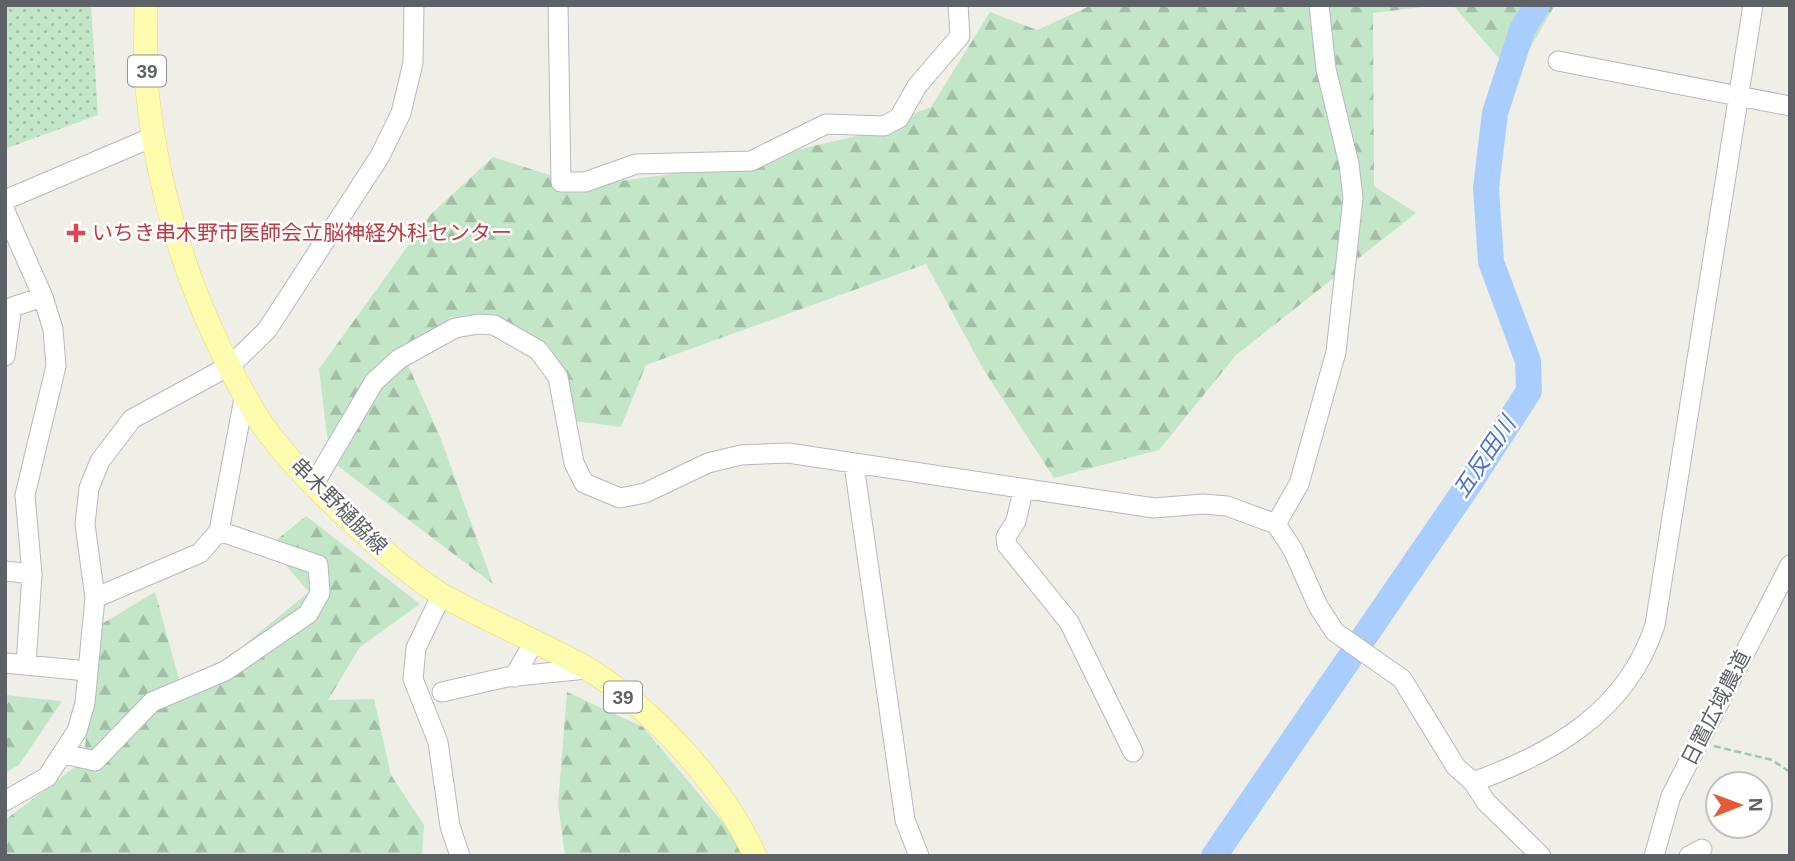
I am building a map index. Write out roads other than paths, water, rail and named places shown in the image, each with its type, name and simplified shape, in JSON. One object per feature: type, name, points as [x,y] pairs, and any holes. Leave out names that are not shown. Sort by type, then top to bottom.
[{"type":"main road","name":"串木野樋脇線","points":[[146,5],[147,86],[153,137],[177,244],[212,336],[231,365],[256,415],[314,484],[393,560],[442,594],[586,669],[642,712],[696,765],[742,826],[755,856]]},
{"type":"street","points":[[5,801],[47,777],[64,754],[80,721],[95,598],[85,524],[89,488],[100,461],[132,419],[231,365],[267,330],[380,156],[401,113],[413,63],[414,5]]},
{"type":"street","points":[[558,5],[561,182],[596,179],[636,164],[751,160],[826,124],[884,126],[899,118],[917,86],[960,36],[958,5]]},
{"type":"street","points":[[1276,524],[1299,484],[1336,352],[1353,198],[1349,164],[1326,69],[1319,5]]},
{"type":"street","points":[[1474,782],[1550,750],[1599,713],[1633,673],[1655,625],[1753,5]]},
{"type":"street","points":[[1558,61],[1790,106]]},
{"type":"street","points":[[5,200],[153,137]]},
{"type":"street","points":[[5,211],[43,297],[53,329],[56,366],[25,495],[32,574],[26,665]]},
{"type":"street","points":[[5,356],[12,307],[43,297]]},
{"type":"street","points":[[314,484],[374,382],[399,359],[455,328],[479,324],[494,325],[538,350],[558,377],[574,463],[584,483],[620,498],[645,493],[708,463],[741,455],[788,453],[1023,491],[1154,508],[1203,504],[1227,506],[1276,524],[1335,632],[1402,678],[1456,767],[1474,782],[1486,802],[1541,856]]},
{"type":"street","points":[[95,598],[200,553],[219,531],[245,393]]},
{"type":"street","points":[[854,465],[905,820],[919,856]]},
{"type":"street","points":[[1023,491],[1016,522],[1006,537],[1007,545],[1069,622],[1133,752]]},
{"type":"street","points":[[64,754],[95,761],[152,702],[225,671],[308,614],[320,593],[318,565],[219,531]]},
{"type":"street","name":"日置広域農道","points":[[1654,856],[1671,796],[1790,565]]},
{"type":"street","points":[[5,571],[32,574]]},
{"type":"street","points":[[442,594],[416,648],[413,679],[438,742],[450,827],[460,856]]},
{"type":"street","points":[[514,677],[534,642]]},
{"type":"street","points":[[5,663],[87,671]]},
{"type":"street","points":[[442,692],[514,677],[586,669]]},
{"type":"waterway","name":"五反田川","points":[[1214,856],[1469,484],[1529,391],[1528,361],[1491,262],[1486,188],[1495,113],[1522,30],[1537,5]]},
{"type":"place","name":"いちき串木野市医師会立脳神経外科センター","points":[[76,233]]}]
